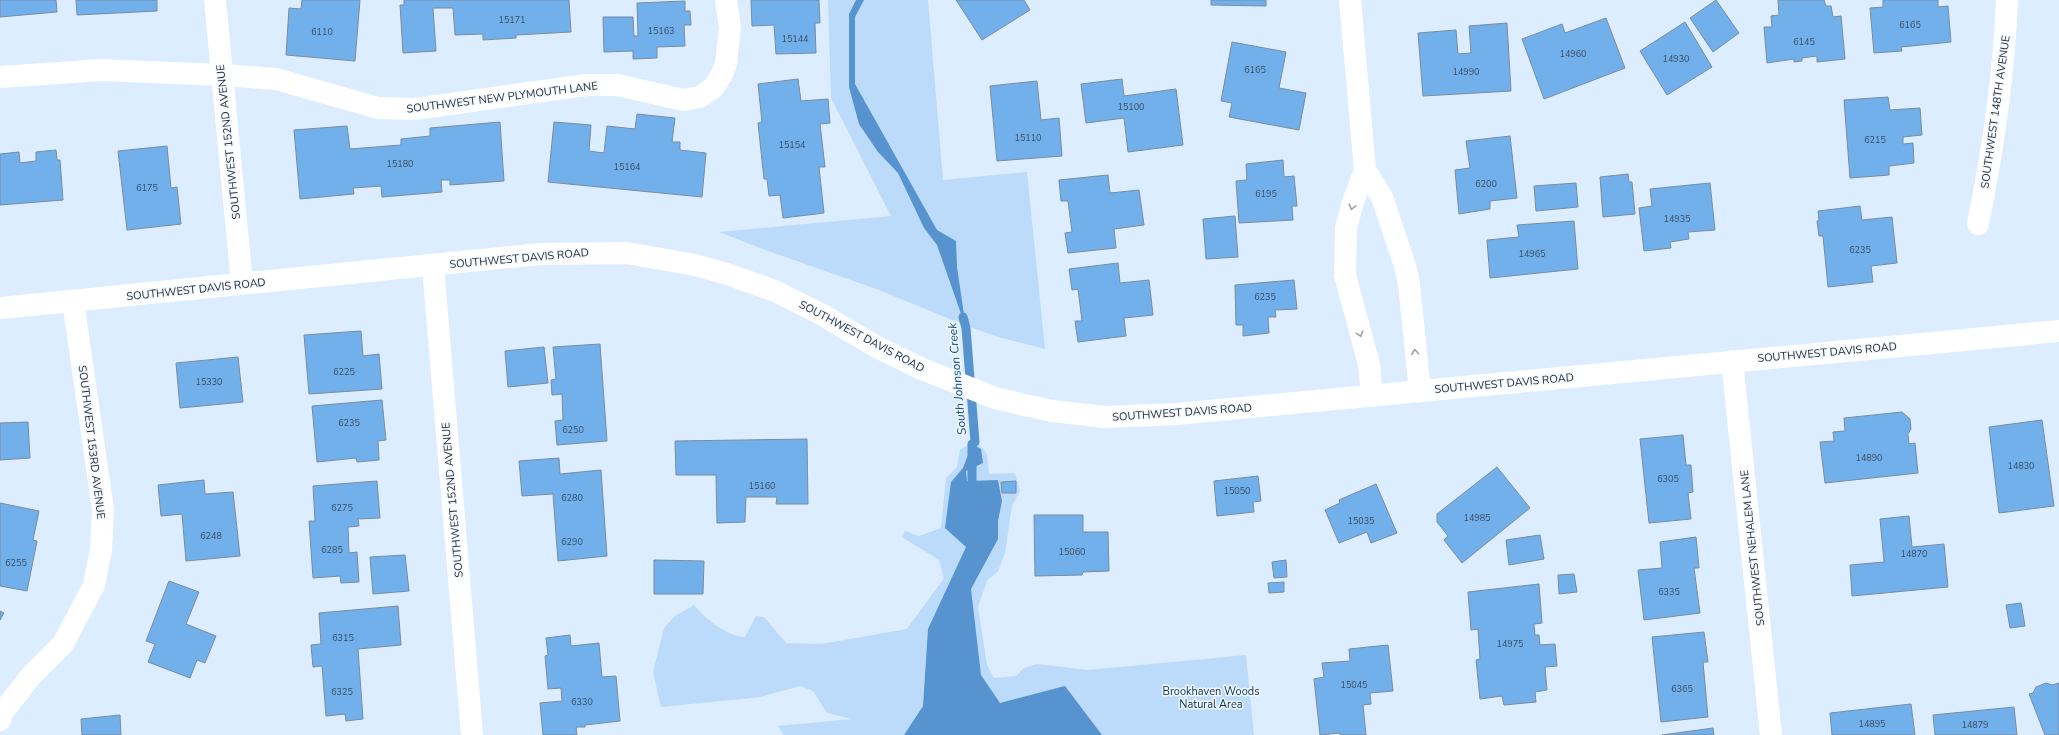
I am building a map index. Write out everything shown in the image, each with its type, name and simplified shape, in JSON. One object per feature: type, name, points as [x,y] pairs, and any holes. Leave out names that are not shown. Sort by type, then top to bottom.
[{"type":"street","name":"SOUTHWEST 152ND AVENUE","points":[[215,0],[242,284]]},
{"type":"street","name":"SOUTHWEST NEW PLYMOUTH LANE","points":[[0,77],[102,70],[222,74],[276,79],[378,108],[415,109],[586,85],[617,85],[684,100],[700,97],[713,88],[721,76],[726,64],[730,28],[726,0]]},
{"type":"street","points":[[1350,0],[1365,170],[1353,202],[1346,228],[1345,275],[1369,364],[1372,395]]},
{"type":"street","name":"SOUTHWEST 148TH AVENUE","points":[[1978,224],[1991,159],[2006,47],[2007,0]]},
{"type":"street","points":[[1365,170],[1382,197],[1405,266],[1409,284],[1420,391]]},
{"type":"street","name":"SOUTHWEST DAVIS ROAD","points":[[0,308],[433,266],[540,254],[593,252],[627,253],[695,265],[775,292],[821,314],[875,346],[922,369],[995,398],[1052,411],[1105,417],[1177,414],[2059,331]]},
{"type":"street","name":"SOUTHWEST 152ND AVENUE","points":[[433,266],[472,735]]},
{"type":"street","name":"SOUTHWEST 153RD AVENUE","points":[[0,720],[2,714],[30,677],[63,644],[94,585],[101,550],[103,510],[73,301]]},
{"type":"street","name":"SOUTHWEST NEHALEM LANE","points":[[1732,361],[1771,735]]},
{"type":"green space","points":[[828,0],[928,0],[943,180],[1027,172],[1045,349],[998,337],[879,290],[719,232],[891,216],[831,98]]},
{"type":"green space","name":"Brookhaven Woods Natural Area","points":[[976,440],[987,454],[989,474],[1015,473],[1020,491],[1012,506],[1005,553],[998,571],[987,581],[978,607],[987,665],[994,678],[1016,676],[1024,668],[1037,664],[1088,670],[1246,655],[1254,735],[784,735],[778,726],[852,719],[827,713],[813,691],[800,686],[760,697],[661,707],[653,672],[664,628],[675,616],[694,605],[717,626],[731,634],[738,636],[745,637],[756,616],[764,617],[786,643],[821,644],[907,629],[944,578],[939,560],[902,537],[905,531],[919,536],[941,528],[946,478],[957,467],[960,450]]},
{"type":"water","points":[[856,0],[864,0],[855,17],[855,84],[937,230],[956,241],[957,267],[966,328],[937,245],[924,228],[898,173],[878,152],[859,124],[849,87],[849,14]]},
{"type":"water","points":[[972,444],[981,449],[983,463],[966,471],[967,481],[998,480],[1002,501],[998,521],[998,539],[971,589],[981,675],[1000,703],[1065,686],[1102,735],[904,735],[923,706],[928,629],[966,547],[945,528],[951,482],[963,468]]},
{"type":"building","points":[[0,0],[56,0],[57,12],[0,17]]},
{"type":"building","points":[[76,0],[157,0],[157,11],[77,15]]},
{"type":"building","points":[[302,0],[360,0],[355,61],[286,55],[289,8],[301,9]]},
{"type":"building","points":[[404,0],[569,0],[571,32],[516,35],[516,38],[483,40],[483,34],[455,35],[453,8],[433,8],[436,51],[403,53],[400,5],[404,5]]},
{"type":"building","points":[[751,0],[819,0],[820,23],[815,23],[816,53],[776,54],[774,25],[752,26]]},
{"type":"building","points":[[956,0],[1024,0],[1030,10],[982,40]]},
{"type":"building","points":[[1211,0],[1266,0],[1266,6],[1211,5]]},
{"type":"building","points":[[1716,0],[1739,33],[1713,52],[1690,18]]},
{"type":"building","points":[[1778,0],[1824,0],[1826,6],[1831,6],[1833,17],[1841,16],[1845,59],[1817,62],[1817,56],[1802,58],[1802,61],[1794,62],[1794,59],[1767,63],[1764,27],[1772,27],[1771,16],[1779,15]]},
{"type":"building","points":[[1883,0],[1938,0],[1938,7],[1948,6],[1951,42],[1901,47],[1902,51],[1874,53],[1870,8],[1883,7]]},
{"type":"building","points":[[685,1],[685,11],[690,11],[691,25],[684,25],[685,46],[657,47],[657,58],[633,59],[633,51],[604,52],[603,17],[633,17],[634,36],[638,36],[637,3]]},
{"type":"building","points":[[1606,18],[1625,68],[1544,99],[1522,39],[1562,24],[1565,33]]},
{"type":"building","points":[[1685,22],[1712,67],[1667,95],[1640,51]]},
{"type":"building","points":[[1507,23],[1511,91],[1423,96],[1418,33],[1456,30],[1458,54],[1471,53],[1469,26]]},
{"type":"building","points":[[1232,42],[1286,52],[1279,88],[1306,93],[1299,130],[1229,117],[1232,103],[1221,101]]},
{"type":"building","points":[[798,79],[801,101],[828,99],[830,123],[820,124],[825,167],[819,167],[824,213],[783,218],[780,195],[769,196],[767,179],[764,179],[758,123],[762,122],[758,84]]},
{"type":"building","points":[[1122,79],[1124,96],[1176,89],[1183,145],[1128,152],[1124,118],[1086,123],[1081,84]]},
{"type":"building","points":[[1037,81],[1041,120],[1059,118],[1062,156],[997,161],[990,86]]},
{"type":"building","points":[[1888,97],[1890,110],[1920,108],[1922,135],[1903,137],[1903,144],[1913,143],[1914,163],[1889,166],[1889,175],[1850,178],[1844,100]]},
{"type":"building","points":[[637,114],[675,118],[672,142],[680,142],[680,150],[706,153],[702,197],[548,182],[554,122],[591,125],[589,151],[604,153],[607,126],[635,129]]},
{"type":"building","points":[[500,122],[504,181],[450,185],[450,180],[441,180],[442,192],[382,197],[381,186],[353,188],[354,194],[300,199],[294,130],[347,126],[350,149],[401,145],[401,139],[430,136],[430,128]]},
{"type":"building","points":[[1510,136],[1517,198],[1490,201],[1490,209],[1459,214],[1455,170],[1470,168],[1466,141]]},
{"type":"building","points":[[167,146],[171,188],[177,187],[181,224],[127,230],[118,151]]},
{"type":"building","points":[[56,150],[57,160],[60,160],[63,200],[0,205],[0,154],[19,152],[20,163],[36,161],[36,152]]},
{"type":"building","points":[[1283,160],[1284,177],[1294,176],[1297,206],[1292,206],[1293,220],[1239,223],[1236,181],[1247,180],[1246,164]]},
{"type":"building","points":[[1628,174],[1629,182],[1632,182],[1635,214],[1603,217],[1600,177]]},
{"type":"building","points":[[1108,175],[1110,193],[1139,190],[1144,225],[1114,229],[1116,248],[1068,253],[1065,233],[1072,232],[1068,201],[1061,201],[1059,180]]},
{"type":"building","points":[[1576,183],[1578,207],[1536,211],[1534,186]]},
{"type":"building","points":[[1710,183],[1715,230],[1688,232],[1689,239],[1670,242],[1671,248],[1644,251],[1639,208],[1652,206],[1650,189]]},
{"type":"building","points":[[1860,206],[1862,220],[1892,217],[1897,263],[1871,266],[1873,282],[1828,287],[1823,236],[1819,236],[1817,221],[1819,220],[1818,211]]},
{"type":"building","points":[[1235,216],[1238,257],[1206,259],[1203,219]]},
{"type":"building","points":[[1574,221],[1578,269],[1490,278],[1487,240],[1519,237],[1517,225]]},
{"type":"building","points":[[1118,263],[1120,283],[1149,280],[1153,315],[1124,318],[1126,336],[1078,342],[1075,321],[1082,321],[1078,289],[1072,290],[1069,269]]},
{"type":"building","points":[[1294,280],[1297,309],[1275,310],[1276,317],[1268,317],[1269,333],[1243,336],[1243,325],[1236,325],[1235,285]]},
{"type":"building","points":[[361,331],[363,356],[379,354],[382,389],[309,394],[304,335]]},
{"type":"building","points":[[600,344],[607,441],[557,445],[555,421],[563,420],[562,394],[552,395],[551,380],[556,379],[553,347]]},
{"type":"building","points":[[544,347],[548,383],[508,387],[505,351]]},
{"type":"building","points":[[238,357],[243,402],[180,408],[176,363]]},
{"type":"building","points":[[382,400],[386,440],[378,441],[379,460],[357,462],[356,458],[317,462],[312,406]]},
{"type":"building","points":[[1902,412],[1910,419],[1911,429],[1908,434],[1909,444],[1915,443],[1918,473],[1825,483],[1820,442],[1834,441],[1833,432],[1845,431],[1844,418]]},
{"type":"building","points":[[2042,420],[2054,506],[1999,513],[1989,427]]},
{"type":"building","points":[[28,422],[30,458],[0,460],[0,423]]},
{"type":"building","points":[[1683,435],[1686,465],[1691,465],[1693,492],[1688,493],[1691,519],[1649,523],[1640,439]]},
{"type":"building","points":[[807,439],[808,504],[776,504],[777,497],[746,497],[745,522],[717,523],[716,475],[676,475],[675,441]]},
{"type":"building","points":[[559,458],[560,474],[601,470],[607,556],[558,561],[553,494],[522,496],[519,461]]},
{"type":"building","points":[[1497,467],[1530,508],[1462,563],[1444,540],[1448,536],[1437,522],[1437,514]]},
{"type":"building","points":[[1258,476],[1261,501],[1253,502],[1254,512],[1217,516],[1214,481]]},
{"type":"building","points":[[204,480],[205,494],[233,492],[240,556],[186,561],[182,514],[161,516],[158,485]]},
{"type":"building","points":[[377,481],[380,518],[358,519],[359,526],[348,527],[349,553],[357,552],[359,582],[341,583],[340,576],[313,578],[309,521],[315,521],[313,486]]},
{"type":"building","points":[[1016,481],[1016,493],[1002,493],[1001,482]]},
{"type":"building","points":[[1376,484],[1397,533],[1371,543],[1367,532],[1339,543],[1325,510],[1340,503],[1339,500]]},
{"type":"building","points":[[0,503],[39,511],[33,540],[37,541],[27,591],[0,586]]},
{"type":"building","points":[[1034,515],[1083,515],[1083,532],[1108,532],[1109,571],[1083,572],[1082,575],[1035,576]]},
{"type":"building","points":[[1909,516],[1912,547],[1944,544],[1948,587],[1852,596],[1850,565],[1884,562],[1880,519]]},
{"type":"building","points":[[1540,535],[1544,559],[1509,565],[1506,540]]},
{"type":"building","points":[[1696,537],[1699,568],[1694,568],[1700,613],[1644,620],[1638,570],[1662,568],[1660,542]]},
{"type":"building","points":[[405,555],[409,591],[373,594],[370,557]]},
{"type":"building","points":[[654,560],[704,561],[703,594],[654,594]]},
{"type":"building","points":[[1286,560],[1287,577],[1274,578],[1272,562]]},
{"type":"building","points":[[1574,574],[1577,592],[1559,594],[1558,575]]},
{"type":"building","points":[[169,581],[199,592],[186,624],[216,636],[205,663],[197,660],[190,678],[148,662],[155,644],[146,641]]},
{"type":"building","points":[[1284,582],[1284,592],[1269,593],[1268,583]]},
{"type":"building","points":[[1539,584],[1542,623],[1534,624],[1535,635],[1539,635],[1540,645],[1555,644],[1557,666],[1545,667],[1547,690],[1535,692],[1536,702],[1504,705],[1502,696],[1480,699],[1476,660],[1480,659],[1478,629],[1471,630],[1468,592]]},
{"type":"building","points":[[2021,603],[2025,626],[2010,628],[2006,605]]},
{"type":"building","points":[[398,606],[401,645],[358,649],[363,719],[346,721],[345,714],[326,716],[322,666],[313,667],[311,645],[321,644],[319,613]]},
{"type":"building","points":[[0,611],[4,613],[0,620]]},
{"type":"building","points":[[1704,632],[1708,662],[1703,662],[1708,717],[1661,722],[1652,637]]},
{"type":"building","points":[[570,635],[571,646],[599,643],[602,677],[616,676],[620,721],[585,725],[585,727],[576,727],[577,735],[543,735],[540,703],[562,701],[561,688],[548,689],[545,656],[548,655],[546,638]]},
{"type":"building","points":[[1388,645],[1393,691],[1370,693],[1371,704],[1363,705],[1366,735],[1340,735],[1340,733],[1320,735],[1314,679],[1324,677],[1322,663],[1350,661],[1349,649]]},
{"type":"building","points":[[2046,683],[2052,685],[2059,683],[2059,735],[2045,735],[2029,694],[2033,693],[2036,687]]},
{"type":"building","points":[[1911,704],[1915,735],[1832,735],[1830,713]]},
{"type":"building","points":[[2014,707],[2017,735],[1935,735],[1933,715]]},
{"type":"building","points":[[120,715],[121,735],[82,735],[81,719]]},
{"type":"building","points":[[1713,728],[1714,735],[1662,735]]},
{"type":"waterway","name":"South Johnson Creek","points":[[963,317],[966,328],[975,442],[972,444],[972,492]]}]
